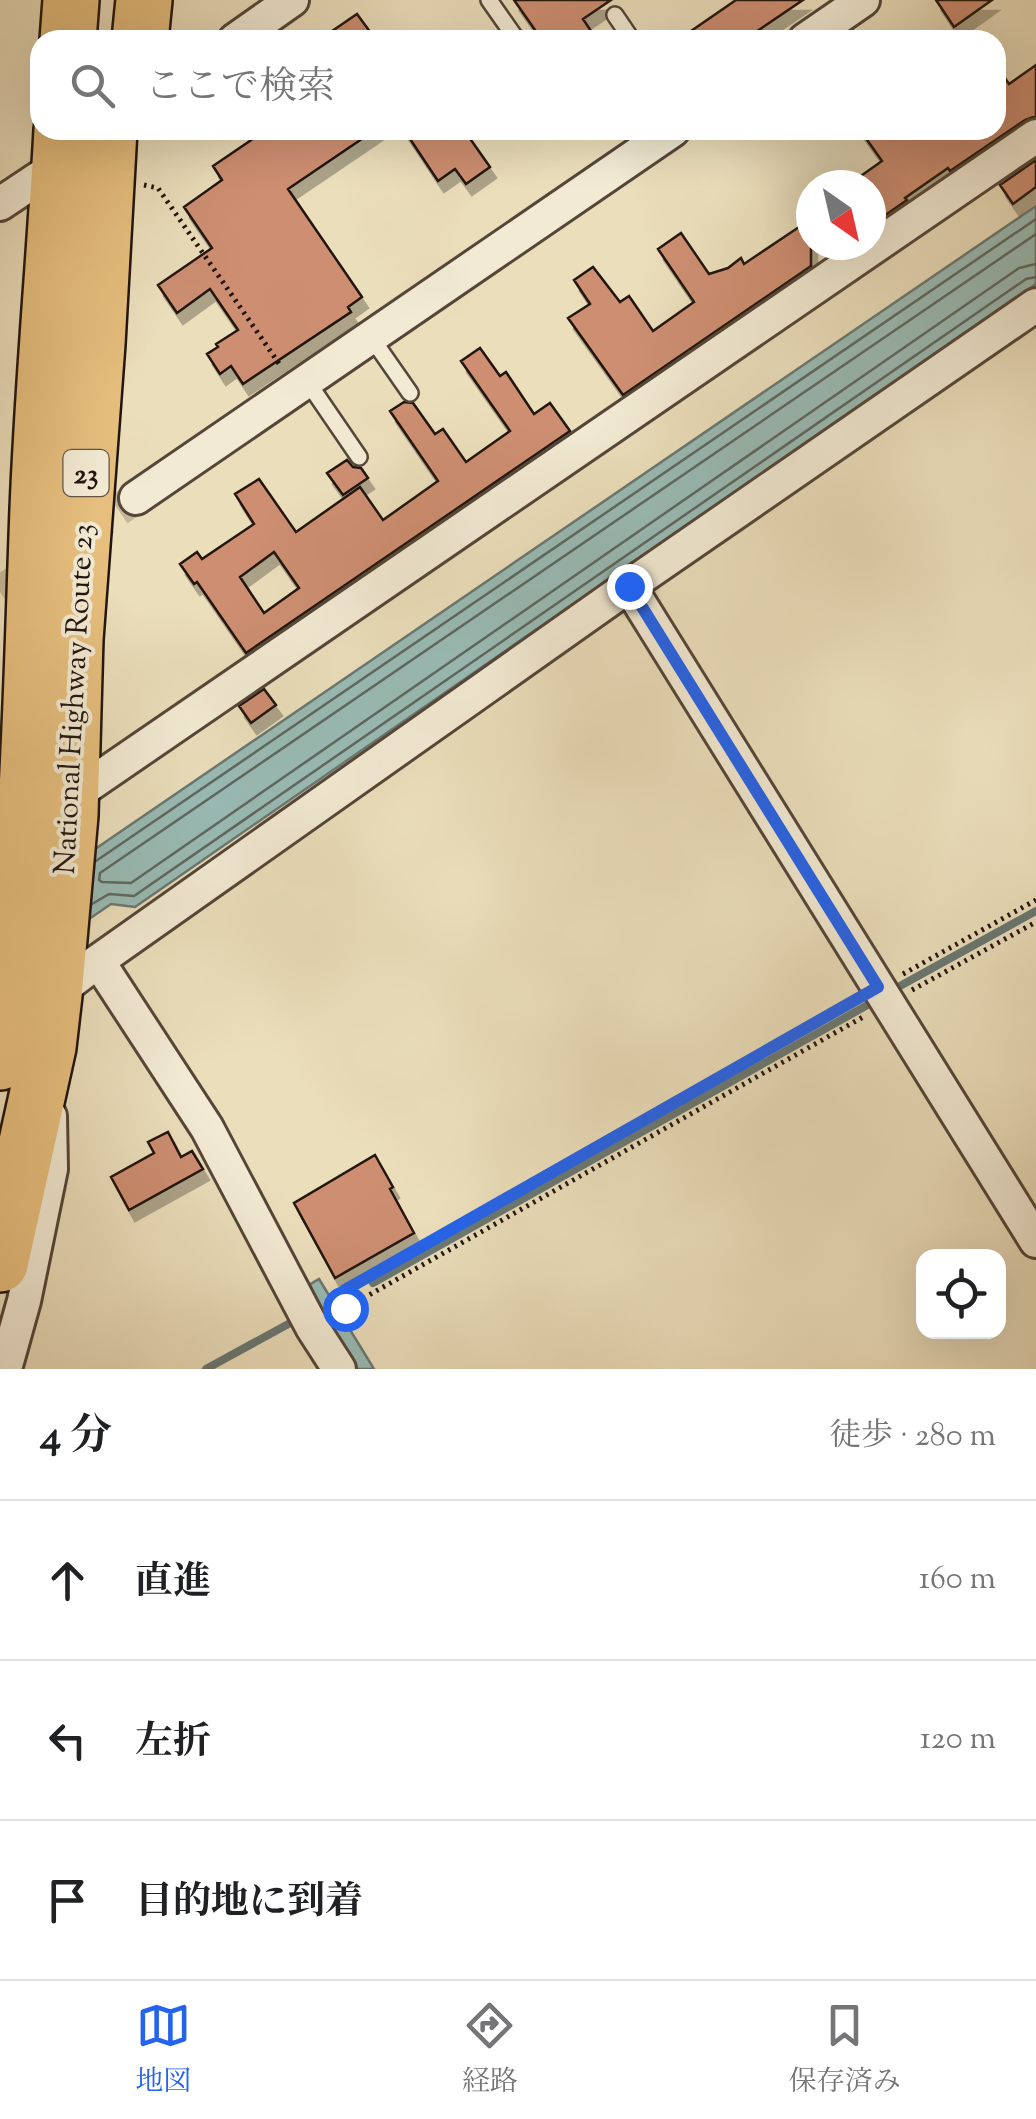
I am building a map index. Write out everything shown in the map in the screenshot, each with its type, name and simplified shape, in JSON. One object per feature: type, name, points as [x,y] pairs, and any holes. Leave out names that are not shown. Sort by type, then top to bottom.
[{"type":"highway","points":[[68,30],[70,0]]},
{"type":"highway","points":[[115,30],[117,0]]},
{"type":"highway","points":[[141,30],[144,0]]},
{"type":"highway","name":"National Highway Route 23","points":[[32,818],[71,730],[108,140]]},
{"type":"highway","name":"National Highway Route 23","points":[[0,1264],[32,818],[41,435],[61,147]]},
{"type":"highway","points":[[71,730],[96,600],[131,156]]},
{"type":"street","points":[[249,30],[292,0]]},
{"type":"street","points":[[820,30],[863,0]]},
{"type":"street","points":[[32,818],[1036,136]]},
{"type":"street","points":[[136,498],[658,140]]},
{"type":"street","points":[[0,204],[61,147]]},
{"type":"street","points":[[5,1369],[24,1301],[51,1169],[19,1037],[98,962],[629,586],[1036,305]]},
{"type":"street","points":[[629,586],[1036,1241]]},
{"type":"street","points":[[98,962],[208,1128],[312,1326],[339,1369]]},
{"type":"lane","points":[[490,0],[510,30]]},
{"type":"lane","points":[[615,15],[625,30]]},
{"type":"lane","points":[[371,337],[410,393]]},
{"type":"lane","points":[[301,384],[359,457]]},
{"type":"path","points":[[131,156],[301,384]]},
{"type":"path","points":[[345,1308],[883,995],[1036,900]]},
{"type":"path","points":[[353,1304],[345,1290],[883,995],[1036,922]]},
{"type":"water","points":[[1036,206],[1036,284],[135,907],[111,904],[0,980],[0,914]]},
{"type":"water","points":[[319,1279],[374,1369],[354,1369],[304,1288]]},
{"type":"building","points":[[514,0],[611,0],[583,19],[590,30],[535,30]]},
{"type":"building","points":[[736,0],[803,0],[759,30],[692,30]]},
{"type":"building","points":[[936,0],[992,0],[954,27]]},
{"type":"building","points":[[357,14],[369,30],[334,30]]},
{"type":"building","points":[[1036,65],[1036,116],[1006,133],[1006,80],[1009,84]]},
{"type":"building","points":[[251,140],[360,140],[288,189],[362,297],[348,307],[351,312],[243,384],[231,366],[220,374],[207,354],[238,330],[210,289],[177,313],[158,285],[212,248],[184,207],[222,180],[213,166]]},
{"type":"building","points":[[411,140],[471,140],[490,167],[466,184],[455,169],[438,181]]},
{"type":"building","points":[[867,140],[996,140],[950,171],[948,168],[886,215],[886,170],[869,170],[882,161]]},
{"type":"building","points":[[1036,160],[1036,187],[1013,204],[1000,185]]},
{"type":"building","points":[[796,229],[796,260],[811,260],[811,266],[623,395],[568,318],[590,304],[574,280],[593,267],[620,302],[629,296],[653,331],[694,302],[658,249],[681,233],[709,274],[728,268],[741,258],[744,264]]},
{"type":"building","points":[[480,348],[500,376],[506,372],[534,414],[550,403],[570,431],[246,653],[180,564],[197,552],[202,559],[254,524],[235,494],[259,479],[296,532],[360,487],[383,520],[438,481],[390,411],[404,402],[413,403],[435,434],[443,429],[466,462],[510,431],[461,361]],"holes":[[[274,552],[299,588],[264,613],[240,577]]]},
{"type":"building","points":[[347,460],[353,467],[361,468],[368,478],[343,495],[327,473]]},
{"type":"building","points":[[264,689],[276,705],[251,723],[239,706]]},
{"type":"building","points":[[168,1132],[181,1157],[192,1151],[203,1169],[129,1210],[111,1177],[154,1153],[148,1142]]},
{"type":"building","points":[[375,1155],[414,1233],[335,1278],[294,1203]]},
{"type":"waterway","points":[[900,986],[1036,911]]},
{"type":"waterway","points":[[373,1283],[871,1003]]},
{"type":"waterway","points":[[206,1369],[292,1322]]},
{"type":"tunnel","points":[[0,592],[136,498]]},
{"type":"route","points":[[345,1308],[353,1304],[345,1290],[878,987],[629,586]]}]
